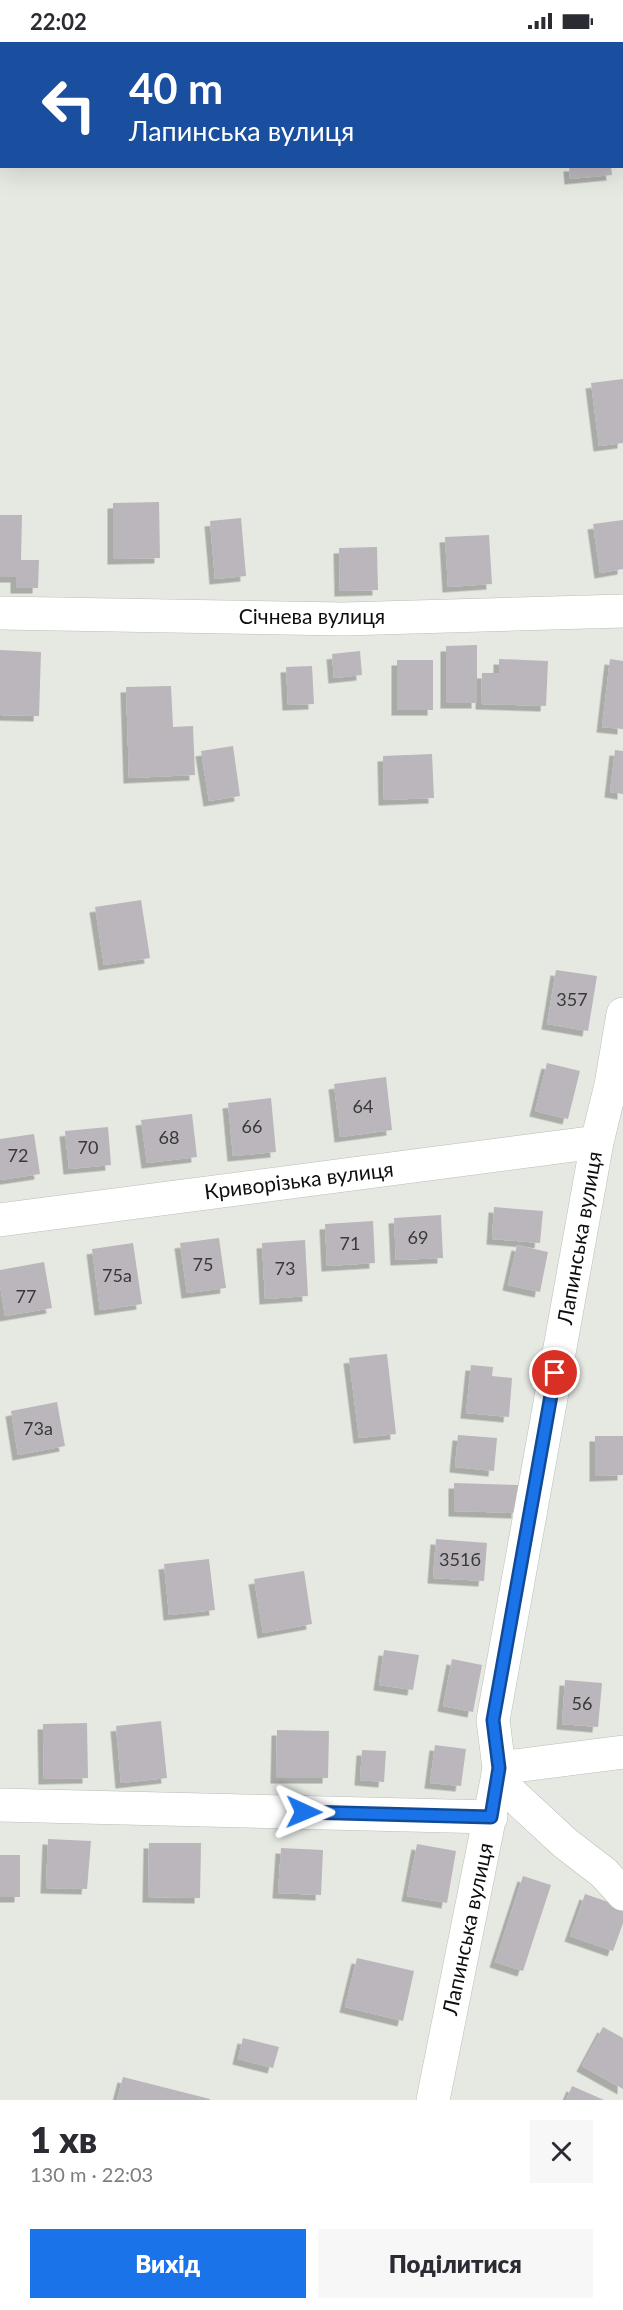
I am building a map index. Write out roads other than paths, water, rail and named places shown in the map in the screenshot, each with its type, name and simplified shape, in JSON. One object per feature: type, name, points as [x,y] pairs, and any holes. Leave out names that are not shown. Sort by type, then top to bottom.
[{"type":"street","name":"Січнева вулиця","points":[[0,613],[344,619],[623,611]]},
{"type":"street","name":"Лапинська вулиця","points":[[432,2100],[491,1817],[498,1774],[493,1720],[597,1142],[617,1086],[623,1014]]},
{"type":"street","name":"Криворізька вулиця","points":[[0,1220],[597,1142]]},
{"type":"street","points":[[498,1774],[623,1752]]},
{"type":"street","points":[[498,1774],[565,1843],[604,1873],[623,1894]]},
{"type":"street","points":[[0,1805],[491,1817]]}]
